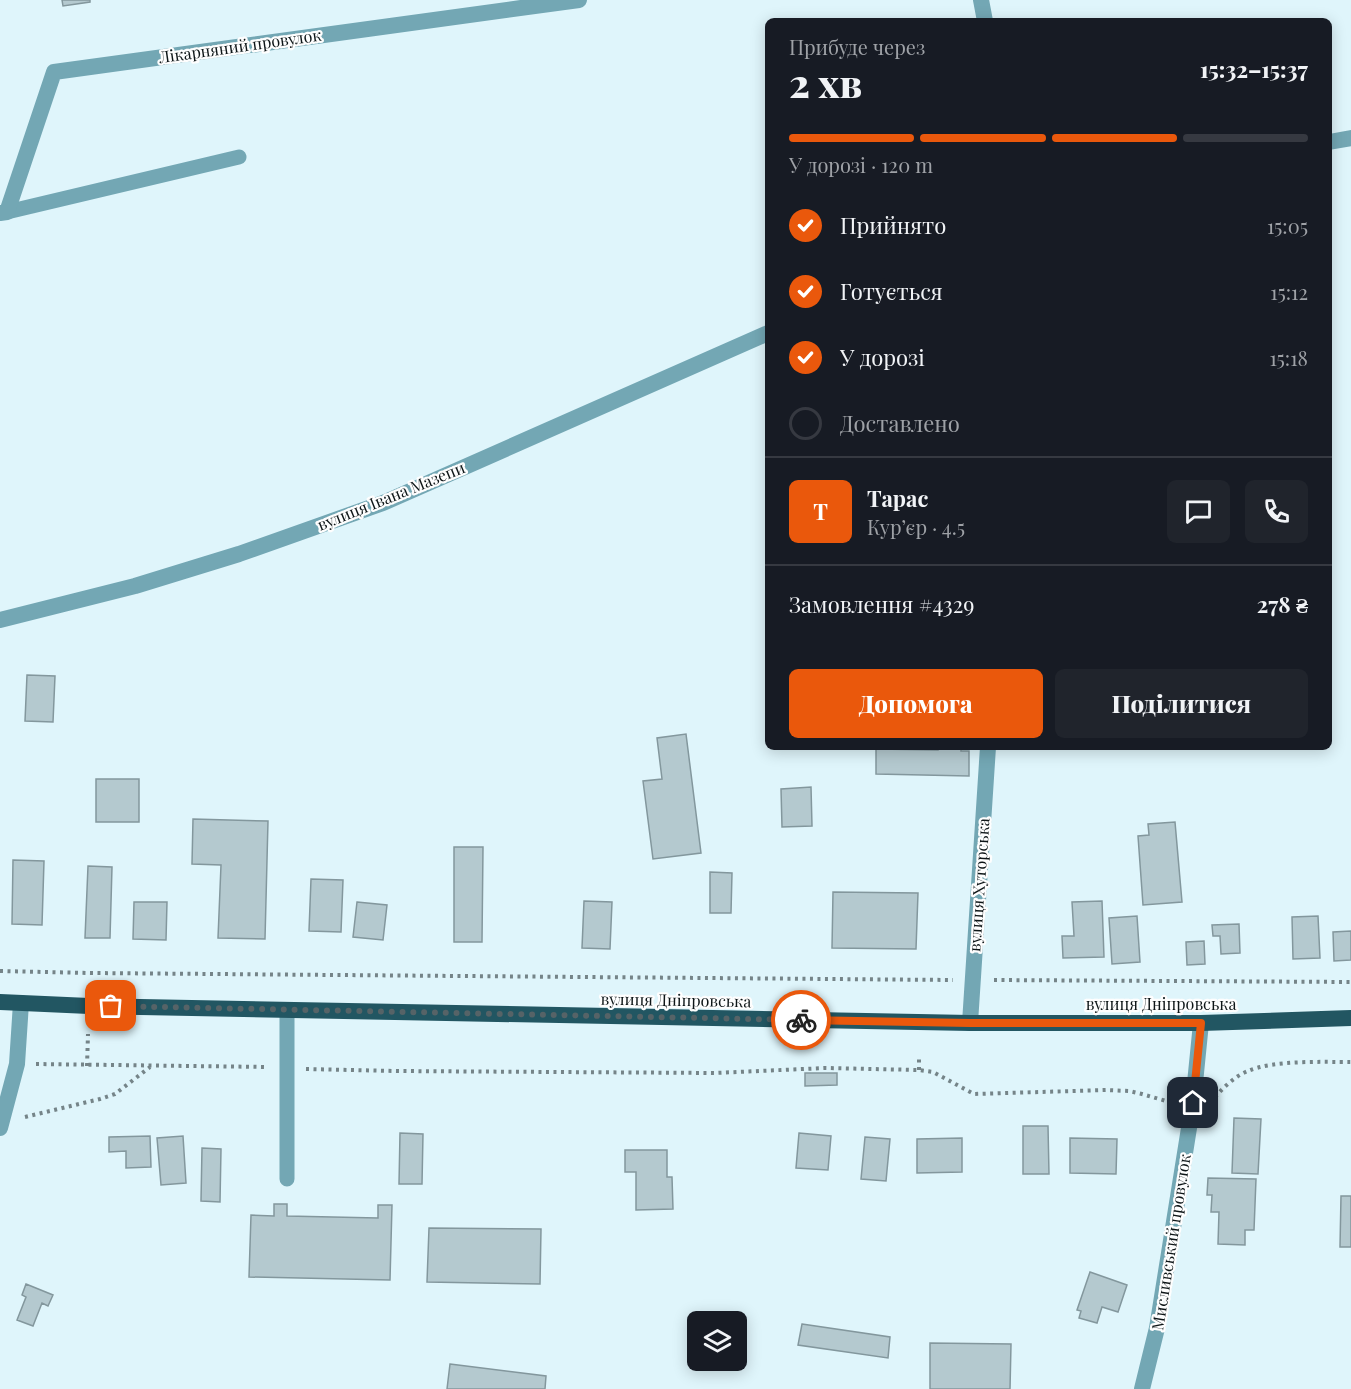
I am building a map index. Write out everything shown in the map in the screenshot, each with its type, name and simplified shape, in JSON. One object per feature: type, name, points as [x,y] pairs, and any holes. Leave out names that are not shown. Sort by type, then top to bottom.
[{"type":"highway","name":"вулиця Дніпровська","points":[[0,1002],[89,1006],[970,1023],[1201,1023],[1351,1018]]},
{"type":"street","name":"Лікарняний провулок","points":[[4,212],[54,72],[579,0]]},
{"type":"street","points":[[981,0],[984,18]]},
{"type":"street","points":[[1332,141],[1351,138]]},
{"type":"street","name":"вулиця Івана Мазепи","points":[[0,621],[135,586],[239,554],[383,503],[765,334]]},
{"type":"street","name":"вулиця Хуторська","points":[[970,1023],[988,750]]},
{"type":"street","points":[[1,1124],[17,1064],[21,1003]]},
{"type":"street","name":"Мисливський провулок","points":[[1142,1389],[1157,1328],[1193,1103],[1201,1023]]},
{"type":"lane","points":[[4,212],[239,157]]},
{"type":"lane","points":[[287,1010],[287,1179]]},
{"type":"path","points":[[0,971],[1351,982]]},
{"type":"path","points":[[87,1065],[88,1034]]},
{"type":"path","points":[[919,1058],[919,1070]]},
{"type":"path","points":[[17,1064],[587,1073],[714,1073],[826,1068],[919,1070],[933,1072],[974,1094],[1129,1091],[1175,1104],[1209,1105],[1233,1080],[1248,1071],[1263,1066],[1351,1062]]},
{"type":"path","points":[[1,1124],[100,1100],[115,1094],[150,1067]]},
{"type":"building","points":[[62,0],[90,0],[90,2],[63,6]]},
{"type":"building","points":[[27,675],[55,676],[53,722],[25,721]]},
{"type":"building","points":[[686,734],[701,853],[653,859],[643,781],[662,779],[657,738]]},
{"type":"building","points":[[876,750],[969,751],[969,776],[876,774]]},
{"type":"building","points":[[96,779],[139,779],[139,822],[96,822]]},
{"type":"building","points":[[811,787],[812,826],[782,827],[781,789]]},
{"type":"building","points":[[193,819],[268,821],[265,939],[218,938],[221,865],[192,864]]},
{"type":"building","points":[[1175,822],[1182,902],[1143,905],[1138,836],[1149,835],[1148,824]]},
{"type":"building","points":[[454,847],[483,847],[482,942],[454,942]]},
{"type":"building","points":[[13,860],[44,861],[42,925],[12,924]]},
{"type":"building","points":[[88,866],[112,867],[110,938],[85,938]]},
{"type":"building","points":[[710,872],[732,873],[731,913],[710,913]]},
{"type":"building","points":[[311,879],[343,880],[341,932],[309,931]]},
{"type":"building","points":[[833,892],[918,893],[916,949],[832,948]]},
{"type":"building","points":[[584,901],[612,902],[610,949],[582,948]]},
{"type":"building","points":[[1102,901],[1104,957],[1063,958],[1062,936],[1074,936],[1072,902]]},
{"type":"building","points":[[134,902],[167,902],[166,940],[133,939]]},
{"type":"building","points":[[357,902],[387,905],[383,940],[353,937]]},
{"type":"building","points":[[1137,916],[1140,962],[1112,964],[1109,918]]},
{"type":"building","points":[[1318,916],[1320,958],[1293,959],[1292,917]]},
{"type":"building","points":[[1239,924],[1240,953],[1221,954],[1220,936],[1213,936],[1212,925]]},
{"type":"building","points":[[1351,931],[1351,960],[1334,961],[1333,932]]},
{"type":"building","points":[[1204,941],[1205,964],[1187,965],[1186,942]]},
{"type":"building","points":[[805,1073],[837,1073],[837,1085],[805,1086]]},
{"type":"building","points":[[1234,1118],[1261,1119],[1258,1174],[1232,1173]]},
{"type":"building","points":[[1023,1126],[1048,1126],[1049,1174],[1023,1174]]},
{"type":"building","points":[[400,1133],[423,1134],[422,1184],[399,1184]]},
{"type":"building","points":[[799,1133],[831,1136],[828,1170],[796,1168]]},
{"type":"building","points":[[150,1136],[151,1167],[126,1168],[126,1151],[109,1152],[109,1137]]},
{"type":"building","points":[[183,1136],[186,1183],[161,1185],[157,1138]]},
{"type":"building","points":[[865,1137],[890,1139],[886,1181],[861,1179]]},
{"type":"building","points":[[962,1138],[962,1172],[917,1173],[917,1139]]},
{"type":"building","points":[[1070,1138],[1117,1139],[1116,1174],[1070,1173]]},
{"type":"building","points":[[202,1148],[221,1149],[220,1202],[201,1201]]},
{"type":"building","points":[[625,1150],[667,1150],[667,1177],[672,1177],[673,1209],[636,1210],[636,1172],[625,1172]]},
{"type":"building","points":[[1208,1178],[1256,1179],[1254,1230],[1245,1230],[1245,1245],[1218,1244],[1219,1212],[1211,1212],[1212,1195],[1207,1195]]},
{"type":"building","points":[[1341,1196],[1351,1196],[1351,1247],[1340,1247]]},
{"type":"building","points":[[274,1204],[287,1204],[287,1216],[378,1218],[378,1205],[392,1205],[390,1280],[249,1277],[251,1215],[274,1216]]},
{"type":"building","points":[[429,1228],[541,1229],[540,1284],[427,1282]]},
{"type":"building","points":[[1090,1272],[1127,1285],[1118,1312],[1102,1307],[1097,1323],[1079,1318],[1081,1311],[1077,1310]]},
{"type":"building","points":[[26,1284],[53,1295],[48,1306],[42,1303],[33,1326],[17,1320],[26,1297],[22,1295]]},
{"type":"building","points":[[802,1324],[890,1337],[888,1358],[798,1345]]},
{"type":"building","points":[[930,1343],[1011,1344],[1010,1389],[930,1389]]},
{"type":"building","points":[[450,1364],[546,1376],[545,1389],[447,1389]]},
{"type":"way so far","points":[[111,1006],[801,1020]]},
{"type":"route","points":[[801,1020],[1201,1023],[1193,1103]]}]
